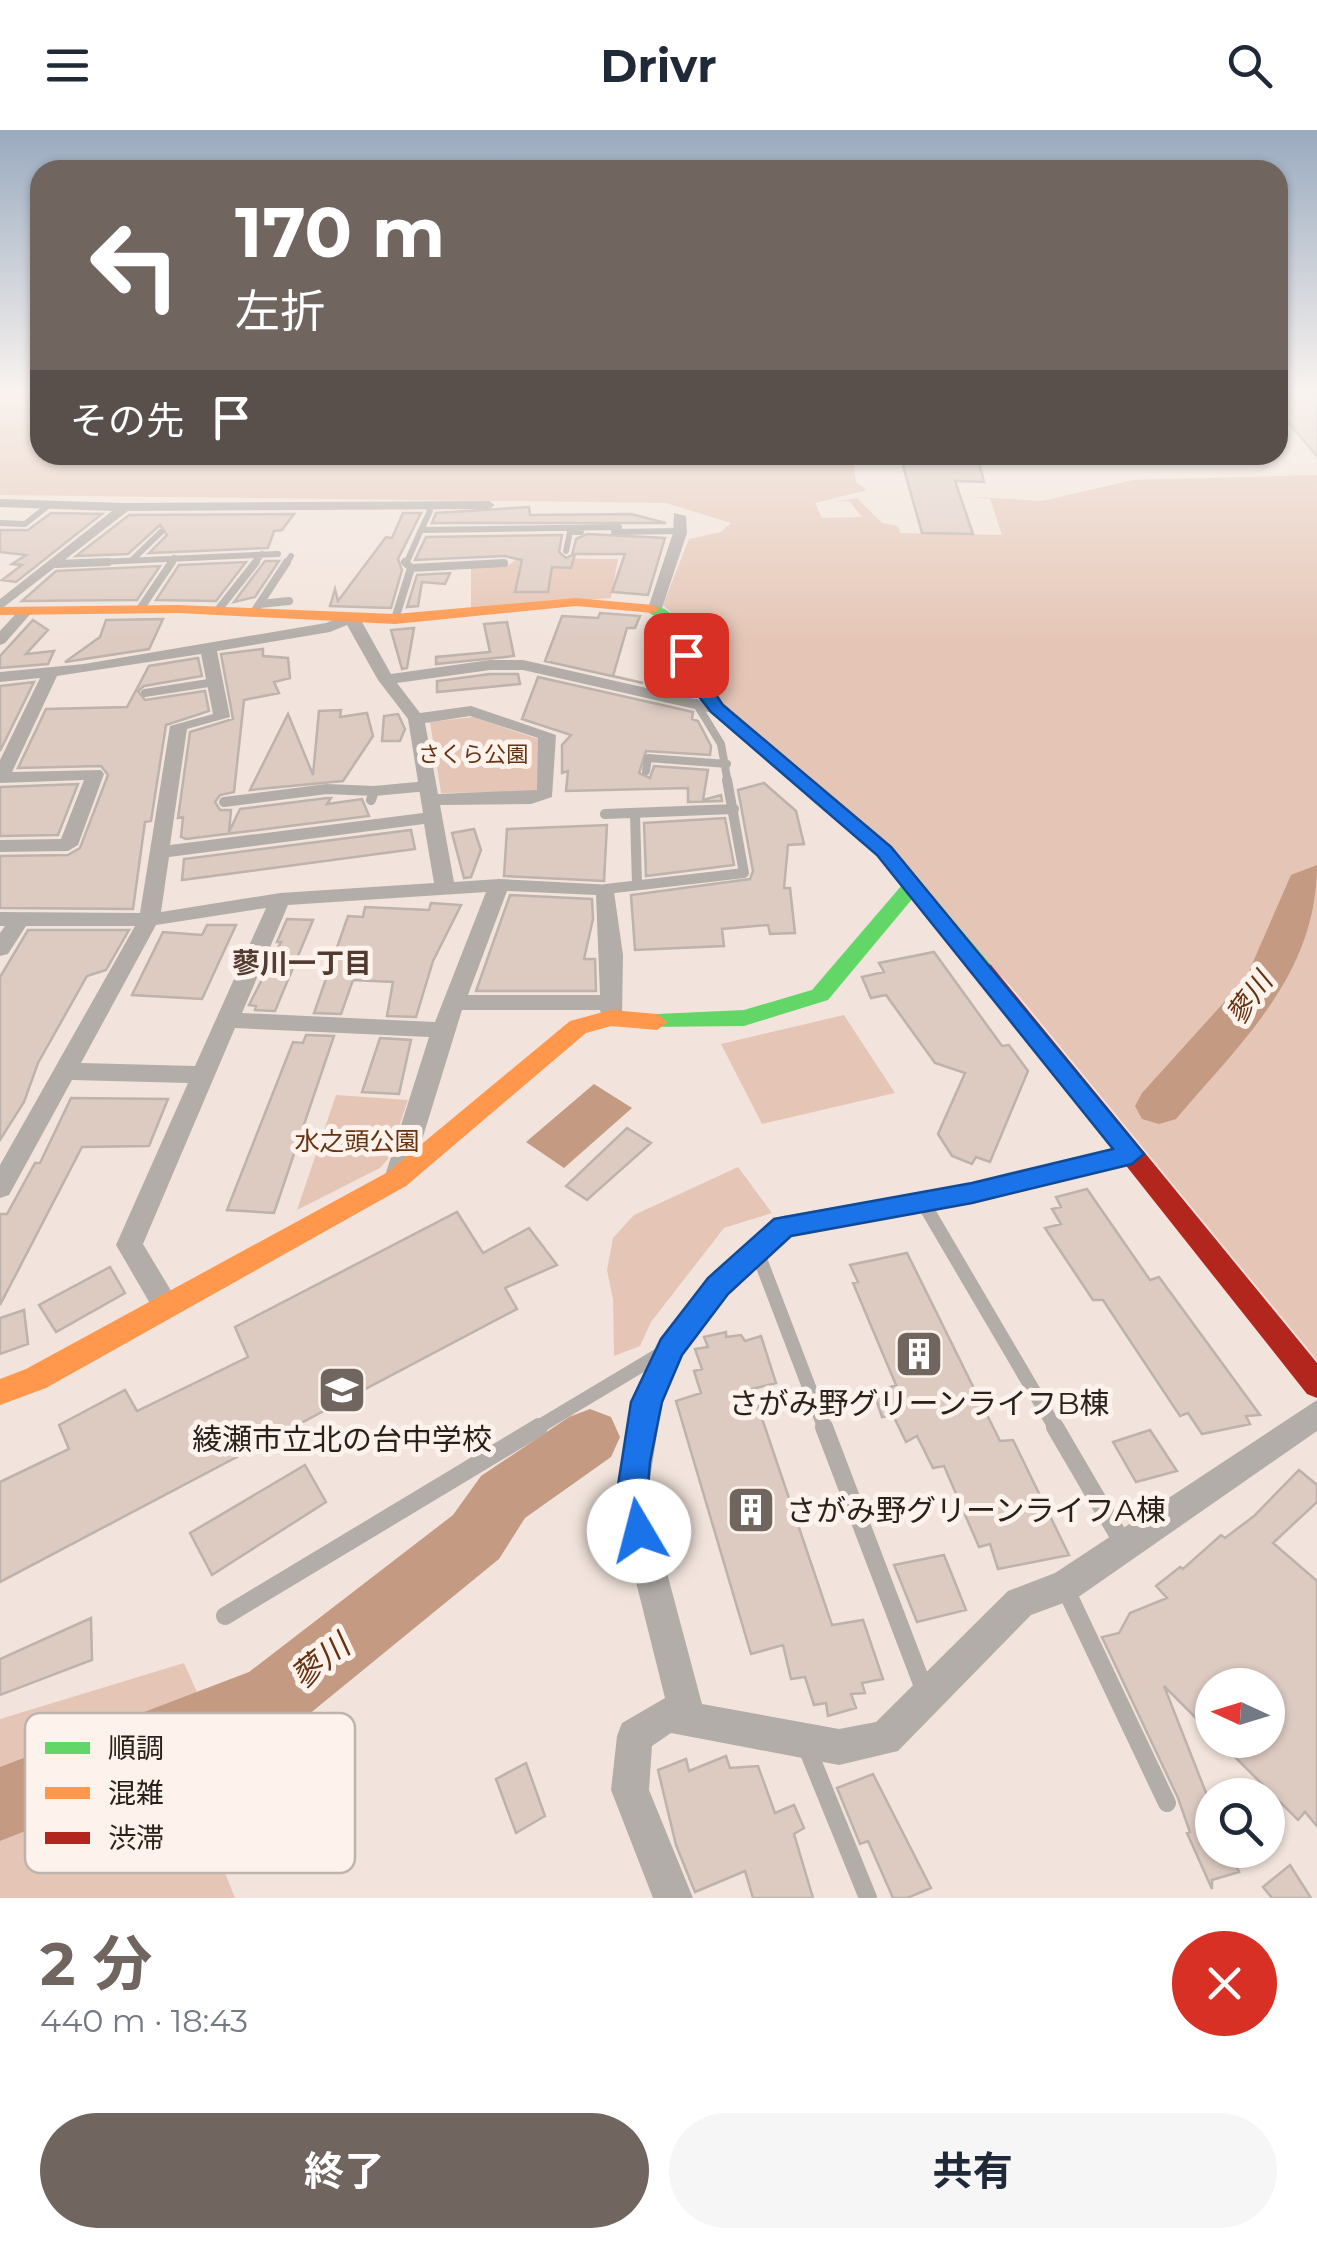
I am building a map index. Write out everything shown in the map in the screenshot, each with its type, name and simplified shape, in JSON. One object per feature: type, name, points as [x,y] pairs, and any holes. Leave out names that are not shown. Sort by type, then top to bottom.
[{"type":"street","points":[[0,503],[125,507],[490,505]]},
{"type":"street","points":[[0,608],[125,507]]},
{"type":"street","points":[[655,608],[679,524]]},
{"type":"street","points":[[0,608],[256,608],[348,619],[395,620],[576,602],[655,608],[670,620],[703,698],[884,851],[914,884],[1317,1385]]},
{"type":"street","points":[[0,640],[26,611]]},
{"type":"street","points":[[0,677],[330,627],[348,619]]},
{"type":"street","points":[[348,619],[357,625],[386,680],[416,718],[445,889]]},
{"type":"street","points":[[0,1188],[149,920],[179,726],[222,717],[208,647]]},
{"type":"street","points":[[386,680],[490,665],[523,665],[703,698]]},
{"type":"street","points":[[0,846],[68,845],[94,774],[0,778],[51,672]]},
{"type":"street","points":[[159,852],[431,801],[531,798],[546,792],[548,735],[472,711],[416,718]]},
{"type":"street","points":[[454,1002],[612,1011],[668,1023],[744,1018],[820,995],[914,884]]},
{"type":"street","points":[[0,948],[10,919],[149,920],[280,899],[499,885],[606,889],[612,1011]]},
{"type":"street","points":[[397,1179],[443,1030],[499,885]]},
{"type":"street","points":[[166,1304],[129,1245],[280,899]]},
{"type":"street","points":[[0,1392],[36,1380],[166,1304],[397,1179],[578,1026],[612,1011]]},
{"type":"street","points":[[229,1020],[443,1030]]},
{"type":"street","points":[[65,1071],[204,1075]]},
{"type":"street","points":[[0,1139],[27,1140]]},
{"type":"street","points":[[688,1717],[632,1498],[646,1402],[671,1348],[718,1286],[784,1227],[921,1199],[972,1193],[1132,1154]]},
{"type":"street","points":[[673,1898],[630,1790],[635,1736],[668,1715],[839,1747],[885,1738],[1020,1602],[1065,1586],[1317,1414]]},
{"type":"lane","points":[[0,523],[25,524],[49,505]]},
{"type":"lane","points":[[428,505],[430,510],[404,564],[411,568],[504,563]]},
{"type":"lane","points":[[566,551],[570,532],[679,524]]},
{"type":"lane","points":[[421,530],[619,527]]},
{"type":"lane","points":[[132,560],[162,532]]},
{"type":"lane","points":[[218,610],[262,554]]},
{"type":"lane","points":[[56,564],[278,554]]},
{"type":"lane","points":[[456,566],[460,555]]},
{"type":"lane","points":[[256,608],[291,556]]},
{"type":"lane","points":[[140,609],[174,558]]},
{"type":"lane","points":[[395,620],[411,568]]},
{"type":"lane","points":[[256,608],[289,601]]},
{"type":"lane","points":[[145,693],[215,682]]},
{"type":"lane","points":[[606,889],[744,873],[727,764],[703,698]]},
{"type":"lane","points":[[646,771],[648,758],[727,764]]},
{"type":"lane","points":[[224,802],[328,789],[431,801]]},
{"type":"lane","points":[[605,814],[734,809]]},
{"type":"lane","points":[[636,813],[638,885]]},
{"type":"lane","points":[[921,1199],[1125,1547]]},
{"type":"lane","points":[[757,1251],[928,1698]]},
{"type":"lane","points":[[225,1616],[671,1348]]},
{"type":"lane","points":[[1065,1586],[1167,1803]]},
{"type":"lane","points":[[803,1739],[868,1898]]},
{"type":"green space","points":[[0,476],[855,476],[856,482],[867,490],[815,503],[822,518],[862,517],[849,501],[832,502],[857,498],[882,523],[898,526],[900,533],[1002,535],[990,499],[973,497],[1042,501],[1133,480],[1317,476],[1317,1360],[1009,984],[719,700],[677,618],[663,605],[689,539],[721,532],[731,523],[666,503],[0,495]]},
{"type":"green space","points":[[518,558],[618,559],[611,598],[471,609],[471,566],[509,565]]},
{"type":"green space","name":"さくら公園","points":[[473,717],[541,740],[540,787],[535,792],[441,793],[430,722]]},
{"type":"green space","points":[[844,1015],[895,1093],[762,1124],[721,1044]]},
{"type":"green space","name":"水之頭公園","points":[[336,1095],[408,1100],[388,1159],[380,1168],[297,1210]]},
{"type":"green space","points":[[738,1167],[772,1213],[724,1228],[651,1322],[640,1346],[614,1356],[613,1300],[607,1270],[613,1238],[634,1215]]},
{"type":"green space","points":[[184,1663],[206,1713],[25,1713],[25,1873],[225,1873],[235,1898],[0,1898],[0,1719]]},
{"type":"shaded area","points":[[594,1084],[632,1108],[564,1168],[526,1142]]},
{"type":"building","points":[[906,476],[982,476],[984,482],[955,481],[973,534],[922,533]]},
{"type":"building","points":[[529,507],[530,515],[631,514],[666,523],[432,523],[436,513]]},
{"type":"building","points":[[51,513],[102,514],[16,582],[2,580],[22,565],[12,564],[26,555],[0,552],[0,530],[28,530]]},
{"type":"building","points":[[403,513],[421,513],[398,559],[402,570],[391,608],[330,606],[335,589],[338,601],[386,537],[392,538]]},
{"type":"building","points":[[294,514],[282,530],[274,531],[268,548],[149,553],[167,535],[160,525],[128,554],[76,556],[129,515]]},
{"type":"building","points":[[587,534],[665,538],[648,595],[612,592],[625,554],[575,554],[571,568],[552,567],[548,592],[515,592],[522,560],[504,556],[415,560],[426,537],[562,535],[559,552],[566,558],[572,555],[576,539]]},
{"type":"building","points":[[265,561],[279,561],[255,597],[234,602]]},
{"type":"building","points":[[246,562],[216,601],[156,600],[179,565]]},
{"type":"building","points":[[160,566],[137,600],[22,601],[56,571]]},
{"type":"building","points":[[450,573],[445,584],[422,582],[418,606],[407,607],[417,575]]},
{"type":"building","points":[[600,613],[640,616],[635,628],[627,628],[613,676],[643,683],[545,661],[562,616],[598,618]]},
{"type":"building","points":[[163,619],[149,649],[65,662],[100,637],[106,620]]},
{"type":"building","points":[[33,620],[48,630],[26,654],[54,651],[48,664],[0,668],[0,656]]},
{"type":"building","points":[[507,622],[514,656],[436,664],[436,657],[490,652],[484,624]]},
{"type":"building","points":[[414,628],[407,668],[402,669],[391,630]]},
{"type":"building","points":[[263,649],[263,656],[288,658],[290,678],[274,682],[279,693],[244,700],[234,792],[220,795],[215,802],[220,810],[231,810],[229,832],[240,809],[327,798],[331,798],[327,804],[362,799],[369,816],[186,839],[181,837],[183,817],[178,818],[190,732],[233,719],[221,654]]},
{"type":"building","points":[[198,658],[202,676],[144,686],[138,691],[145,700],[205,691],[209,711],[166,725],[151,821],[145,822],[133,909],[0,908],[0,856],[68,855],[80,848],[108,775],[101,766],[18,768],[46,709],[127,707],[149,666]]},
{"type":"building","points":[[518,674],[520,684],[437,692],[437,681]]},
{"type":"building","points":[[538,677],[693,712],[692,719],[698,721],[711,746],[710,755],[646,751],[639,773],[650,778],[654,766],[708,770],[703,800],[721,795],[722,801],[688,802],[688,788],[566,791],[568,771],[562,773],[562,745],[571,735],[522,719]]},
{"type":"building","points":[[34,682],[0,751],[0,686]]},
{"type":"building","points":[[341,710],[340,717],[367,713],[373,736],[343,781],[250,790],[288,714],[313,775],[319,711]]},
{"type":"building","points":[[398,714],[405,729],[400,741],[382,741],[384,716]]},
{"type":"building","points":[[764,783],[796,811],[804,844],[788,845],[784,888],[790,888],[795,933],[770,934],[768,925],[722,929],[724,946],[635,950],[631,895],[750,879],[753,871],[738,790]]},
{"type":"building","points":[[78,784],[58,835],[0,836],[0,787]]},
{"type":"building","points":[[725,818],[734,865],[646,876],[644,823]]},
{"type":"building","points":[[607,825],[604,881],[504,876],[507,829]]},
{"type":"building","points":[[474,829],[481,850],[471,877],[464,878],[452,833]]},
{"type":"building","points":[[411,830],[415,849],[182,880],[184,859]]},
{"type":"building","points":[[510,895],[592,899],[593,919],[584,959],[595,959],[596,991],[476,991]]},
{"type":"building","points":[[431,903],[461,905],[433,961],[416,1017],[387,1016],[393,982],[353,980],[341,1014],[314,1013],[348,916],[363,917],[365,907],[429,910]]},
{"type":"building","points":[[287,919],[313,920],[275,1011],[255,1010],[256,1006],[249,1005],[281,942],[277,942]]},
{"type":"building","points":[[207,925],[236,925],[202,999],[132,995],[163,932],[202,935]]},
{"type":"building","points":[[28,930],[129,930],[106,970],[87,976],[38,1063],[24,1102],[0,1140],[0,977]]},
{"type":"building","points":[[934,952],[1002,1046],[1009,1045],[1028,1071],[990,1162],[976,1157],[972,1164],[952,1156],[938,1134],[965,1073],[935,1063],[886,995],[871,998],[862,977],[884,972],[879,963]]},
{"type":"building","points":[[306,1035],[334,1036],[274,1213],[227,1210],[293,1042],[303,1043]]},
{"type":"building","points":[[380,1038],[411,1040],[399,1094],[362,1092]]},
{"type":"building","points":[[71,1098],[168,1099],[149,1146],[82,1147],[0,1305],[0,1214],[7,1214],[35,1163],[40,1163]]},
{"type":"building","points":[[627,1128],[651,1143],[587,1200],[566,1186]]},
{"type":"building","points":[[1087,1189],[1150,1280],[1159,1277],[1260,1415],[1246,1416],[1250,1424],[1202,1434],[1188,1413],[1180,1416],[1103,1300],[1093,1300],[1045,1228],[1061,1224],[1052,1209],[1061,1207],[1056,1197]]},
{"type":"building","points":[[457,1212],[483,1253],[529,1228],[557,1265],[505,1288],[517,1309],[0,1582],[0,1482],[69,1449],[59,1425],[125,1390],[137,1411],[248,1357],[235,1327]]},
{"type":"building","name":"さがみ野グリーンライフB棟","points":[[907,1253],[1000,1441],[1013,1440],[1069,1555],[998,1569],[990,1544],[979,1547],[944,1466],[933,1468],[917,1436],[906,1442],[893,1415],[882,1417],[874,1393],[896,1385],[853,1283],[858,1282],[850,1265]]},
{"type":"building","points":[[110,1267],[125,1293],[56,1332],[39,1305]]},
{"type":"building","points":[[24,1310],[28,1344],[0,1354],[0,1318]]},
{"type":"building","name":"さがみ野グリーンライフA棟","points":[[726,1332],[726,1337],[741,1335],[745,1341],[761,1336],[776,1383],[752,1389],[832,1625],[863,1620],[883,1679],[862,1683],[865,1693],[851,1694],[856,1708],[828,1716],[826,1703],[814,1705],[805,1677],[791,1679],[783,1645],[751,1654],[676,1401],[701,1393],[694,1371],[702,1369],[695,1349],[708,1347],[704,1337]]},
{"type":"building","points":[[1150,1430],[1177,1471],[1136,1482],[1113,1442]]},
{"type":"building","points":[[305,1465],[326,1502],[212,1575],[190,1533]]},
{"type":"building","points":[[1299,1470],[1317,1485],[1317,1502],[1273,1543],[1317,1581],[1317,1826],[1305,1812],[1298,1820],[1285,1807],[1285,1778],[1256,1778],[1236,1758],[1285,1758],[1285,1668],[1195,1668],[1195,1717],[1164,1686],[1200,1778],[1195,1778],[1195,1851],[1178,1798],[1102,1637],[1119,1633],[1130,1613],[1167,1598],[1156,1586],[1180,1567],[1183,1569],[1221,1535],[1225,1538],[1254,1516]]},
{"type":"building","points":[[944,1555],[966,1610],[917,1622],[894,1565]]},
{"type":"building","points":[[91,1618],[92,1660],[0,1695],[0,1659]]},
{"type":"building","points":[[726,1756],[730,1768],[758,1766],[775,1813],[794,1805],[804,1828],[794,1834],[813,1898],[753,1898],[745,1871],[695,1892],[676,1845],[658,1770],[686,1759],[689,1771]]},
{"type":"building","points":[[526,1763],[545,1816],[516,1833],[496,1779]]},
{"type":"building","points":[[873,1774],[931,1888],[907,1898],[893,1898],[868,1841],[860,1844],[837,1788]]},
{"type":"building","points":[[1290,1865],[1311,1898],[1272,1898],[1263,1887]]},
{"type":"building","points":[[1203,1868],[1237,1868],[1239,1872],[1212,1880],[1212,1889]]},
{"type":"waterway","name":"蓼川","points":[[1159,1106],[1265,984],[1305,884],[1317,877]]},
{"type":"waterway","name":"蓼川","points":[[236,1713],[272,1699],[476,1537],[503,1497],[590,1437]]},
{"type":"waterway","name":"蓼川","points":[[0,1804],[25,1794]]},
{"type":"traffic: fast","points":[[653,609],[670,620],[697,684],[717,709],[884,851],[983,970]]},
{"type":"traffic: fast","points":[[657,1022],[744,1018],[820,995],[914,884]]},
{"type":"traffic: slow","points":[[0,611],[178,609],[395,619],[576,602],[653,609]]},
{"type":"traffic: slow","points":[[0,1392],[36,1379],[397,1179],[578,1027],[611,1018],[657,1022]]},
{"type":"traffic: jam","points":[[983,970],[1317,1385]]},
{"type":"place","name":"さがみ野グリーンライフB棟","points":[[919,1354]]},
{"type":"place","name":"綾瀬市立北の台中学校","points":[[342,1390]]},
{"type":"place","name":"さがみ野グリーンライフA棟","points":[[751,1510]]},
{"type":"district","name":"蓼川一丁目","points":[[302,963]]},
{"type":"route","points":[[639,1531],[632,1498],[634,1462],[646,1402],[671,1348],[718,1286],[784,1227],[874,1207],[972,1193],[1132,1154],[914,884],[884,851],[757,747],[717,708],[697,684],[686,655]]}]
